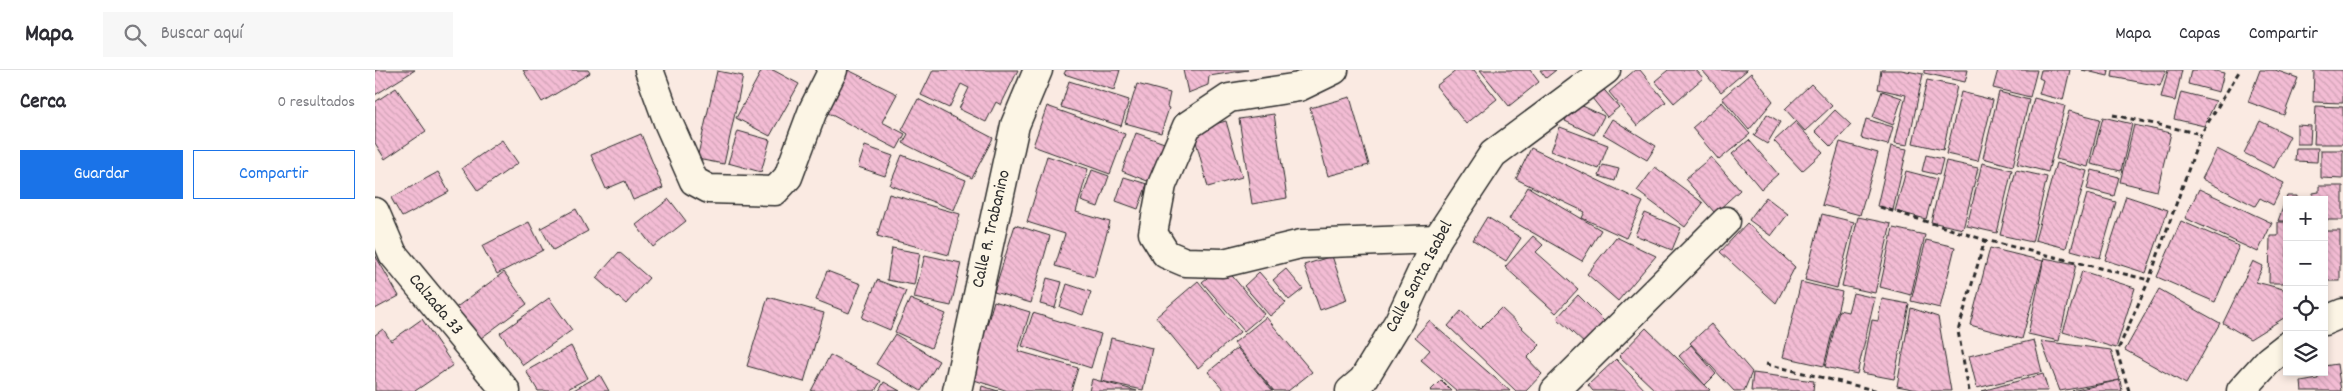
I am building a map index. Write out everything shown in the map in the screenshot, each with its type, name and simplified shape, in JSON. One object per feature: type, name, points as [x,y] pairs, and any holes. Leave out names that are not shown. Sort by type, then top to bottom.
[{"type":"street","points":[[649,70],[668,122],[694,180],[709,189],[775,192],[788,178],[813,110],[833,70]]},
{"type":"street","name":"Calle R. Trabanino","points":[[957,391],[1015,125],[1038,70]]},
{"type":"street","points":[[1334,70],[1299,87],[1229,98],[1187,126],[1162,185],[1153,233],[1166,254],[1185,262],[1223,263],[1301,244],[1437,239]]},
{"type":"street","name":"Calle Santa Isabel","points":[[1361,387],[1399,321],[1437,239],[1493,154],[1606,70]]},
{"type":"street","name":"Calzada 33","points":[[375,212],[393,254],[506,391]]},
{"type":"street","points":[[1555,391],[1726,222]]},
{"type":"street","points":[[2328,319],[2343,313]]},
{"type":"street","points":[[2241,391],[2269,360],[2283,349]]},
{"type":"path","points":[[2129,391],[2117,352],[2149,280],[2201,134],[2240,70]]},
{"type":"path","points":[[2113,115],[2201,134]]},
{"type":"path","points":[[1880,207],[1985,240],[2149,280]]},
{"type":"path","points":[[1969,391],[1958,332],[1985,240]]},
{"type":"path","points":[[1766,364],[1878,391]]},
{"type":"building","points":[[375,70],[415,70],[375,95]]},
{"type":"building","points":[[523,70],[588,70],[590,73],[542,102]]},
{"type":"building","points":[[762,70],[773,70],[799,84],[770,136],[736,118]]},
{"type":"building","points":[[848,70],[897,94],[882,122],[905,134],[897,149],[826,112]]},
{"type":"building","points":[[933,70],[1018,70],[1001,105],[996,102],[986,122],[959,109],[969,88],[961,84],[949,108],[921,95]]},
{"type":"building","points":[[1066,70],[1120,70],[1114,90],[1064,74]]},
{"type":"building","points":[[1183,70],[1248,70],[1209,76],[1208,85],[1188,93]]},
{"type":"building","points":[[1457,70],[1474,70],[1497,99],[1466,124],[1436,86]]},
{"type":"building","points":[[1480,70],[1530,70],[1539,82],[1509,106]]},
{"type":"building","points":[[1540,70],[1556,70],[1546,78]]},
{"type":"building","points":[[1635,70],[1640,70],[1666,102],[1637,126],[1609,92]]},
{"type":"building","points":[[1668,70],[1696,70],[1703,78],[1674,103],[1655,81]]},
{"type":"building","points":[[1702,70],[1747,70],[1721,92]]},
{"type":"building","points":[[1881,70],[1901,70],[1923,74],[1908,145],[1895,143],[1906,95],[1878,89]]},
{"type":"building","points":[[1924,70],[1968,70],[1965,82],[1924,73]]},
{"type":"building","points":[[1998,70],[2037,70],[2030,97],[1993,88]]},
{"type":"building","points":[[2041,70],[2070,70],[2063,100],[2039,94],[2043,80],[2039,78]]},
{"type":"building","points":[[2082,70],[2109,70],[2108,76]]},
{"type":"building","points":[[2113,70],[2166,70],[2160,86],[2112,77]]},
{"type":"building","points":[[2168,70],[2182,70],[2175,101],[2161,98]]},
{"type":"building","points":[[2191,70],[2211,70],[2224,73],[2219,92],[2188,84]]},
{"type":"building","points":[[2260,70],[2275,70],[2298,78],[2284,115],[2248,102]]},
{"type":"building","points":[[2314,70],[2343,70],[2343,103],[2313,102]]},
{"type":"building","points":[[717,71],[743,76],[724,164],[697,159]]},
{"type":"building","points":[[1751,73],[1773,101],[1749,130],[1722,98]]},
{"type":"building","points":[[1927,80],[1957,86],[1943,150],[1913,143]]},
{"type":"building","points":[[1069,81],[1129,100],[1121,126],[1061,107]]},
{"type":"building","points":[[1137,84],[1170,93],[1167,107],[1169,108],[1161,133],[1125,123]]},
{"type":"building","points":[[1599,84],[1619,107],[1607,117],[1588,93]]},
{"type":"building","points":[[1811,84],[1832,106],[1805,131],[1785,109]]},
{"type":"building","points":[[396,88],[426,131],[385,159],[375,143],[375,102]]},
{"type":"building","points":[[1882,91],[1902,98],[1893,125],[1873,117]]},
{"type":"building","points":[[1961,92],[1993,100],[1978,161],[1946,154]]},
{"type":"building","points":[[1999,92],[2029,100],[2013,166],[1983,158]]},
{"type":"building","points":[[2181,92],[2216,101],[2204,126],[2174,119]]},
{"type":"building","points":[[1350,97],[1369,165],[1328,176],[1310,108]]},
{"type":"building","points":[[2034,98],[2065,106],[2048,172],[2017,164]]},
{"type":"building","points":[[918,99],[993,138],[972,178],[903,143],[908,134],[902,130]]},
{"type":"building","points":[[1574,102],[1604,116],[1594,135],[1565,121]]},
{"type":"building","points":[[1722,102],[1750,134],[1719,160],[1692,128]]},
{"type":"building","points":[[1047,106],[1125,134],[1110,174],[1033,146]]},
{"type":"building","points":[[2316,106],[2343,107],[2343,144],[2314,144]]},
{"type":"building","points":[[1835,110],[1851,125],[1831,147],[1815,131]]},
{"type":"building","points":[[2069,111],[2100,119],[2088,167],[2056,159]]},
{"type":"building","points":[[1274,114],[1287,198],[1252,204],[1239,119]]},
{"type":"building","points":[[1767,114],[1780,122],[1767,144],[1754,136]]},
{"type":"building","points":[[2103,117],[2132,124],[2121,171],[2091,164]]},
{"type":"building","points":[[1612,119],[1656,146],[1647,160],[1603,134]]},
{"type":"building","points":[[1866,119],[1893,127],[1888,145],[1861,138]]},
{"type":"building","points":[[1226,121],[1242,177],[1208,187],[1193,130]]},
{"type":"building","points":[[2260,121],[2290,136],[2274,168],[2244,153]]},
{"type":"building","points":[[1795,122],[1823,152],[1802,171],[1774,141]]},
{"type":"building","points":[[2134,125],[2171,133],[2157,191],[2120,182]]},
{"type":"building","points":[[2297,125],[2311,126],[2310,144],[2297,144]]},
{"type":"building","points":[[1560,127],[1608,145],[1599,169],[1551,151]]},
{"type":"building","points":[[738,131],[770,140],[761,172],[728,163]]},
{"type":"building","points":[[1136,133],[1170,145],[1155,184],[1122,171]]},
{"type":"building","points":[[641,134],[663,188],[633,200],[625,181],[606,189],[591,155]]},
{"type":"building","points":[[502,140],[518,163],[478,191],[462,168]]},
{"type":"building","points":[[1749,140],[1778,174],[1761,189],[1732,154]]},
{"type":"building","points":[[1840,142],[1878,153],[1860,215],[1822,205]]},
{"type":"building","points":[[865,146],[893,156],[885,176],[858,167]]},
{"type":"building","points":[[1891,146],[1907,149],[1893,210],[1877,206]]},
{"type":"building","points":[[1531,148],[1643,202],[1626,238],[1582,218],[1585,212],[1516,179]]},
{"type":"building","points":[[2296,148],[2318,148],[2317,162],[2295,161]]},
{"type":"building","points":[[2217,149],[2284,183],[2273,205],[2260,198],[2255,206],[2202,179]]},
{"type":"building","points":[[2321,150],[2343,150],[2343,179],[2321,178]]},
{"type":"building","points":[[902,155],[966,180],[954,210],[890,185]]},
{"type":"building","points":[[1926,155],[1943,159],[1939,175],[1922,171]]},
{"type":"building","points":[[1047,156],[1088,169],[1076,212],[1110,222],[1094,277],[1055,266],[1065,234],[1027,222]]},
{"type":"building","points":[[1711,157],[1740,190],[1715,213],[1685,179]]},
{"type":"building","points":[[1946,161],[1978,168],[1963,229],[1931,222]]},
{"type":"building","points":[[1982,163],[2012,170],[1997,233],[1967,226]]},
{"type":"building","points":[[2056,163],[2087,171],[2066,248],[2035,240]]},
{"type":"building","points":[[1603,165],[1619,169],[1615,181],[1599,176]]},
{"type":"building","points":[[1655,167],[1703,203],[1685,227],[1637,191]]},
{"type":"building","points":[[1092,170],[1109,176],[1098,207],[1081,201]]},
{"type":"building","points":[[2016,170],[2047,177],[2032,242],[2000,235]]},
{"type":"building","points":[[2092,170],[2119,177],[2114,196],[2087,189]]},
{"type":"building","points":[[1906,171],[1937,179],[1926,219],[1895,211]]},
{"type":"building","points":[[438,172],[449,192],[402,217],[391,198]]},
{"type":"building","points":[[1124,177],[1147,184],[1138,209],[1116,201]]},
{"type":"building","points":[[2319,186],[2343,186],[2343,220],[2328,220],[2328,196],[2313,196],[2313,193],[2319,192]]},
{"type":"building","points":[[1528,187],[1601,230],[1582,261],[1509,219]]},
{"type":"building","points":[[2199,189],[2272,223],[2258,252],[2185,218]]},
{"type":"building","points":[[889,194],[960,214],[949,255],[877,236]]},
{"type":"building","points":[[2087,194],[2116,202],[2100,258],[2071,250]]},
{"type":"building","points":[[2126,196],[2168,210],[2146,273],[2105,260]]},
{"type":"building","points":[[1766,197],[1788,214],[1771,236],[1749,220]]},
{"type":"building","points":[[669,199],[686,221],[653,247],[636,225]]},
{"type":"building","points":[[2283,207],[2283,221],[2278,221]]},
{"type":"building","points":[[576,209],[588,231],[553,250],[541,228]]},
{"type":"building","points":[[1645,213],[1681,228],[1672,250],[1635,235]]},
{"type":"building","points":[[1822,214],[1854,222],[1837,288],[1805,280]]},
{"type":"building","points":[[1487,217],[1521,238],[1506,261],[1473,240]]},
{"type":"building","points":[[1858,217],[1891,224],[1875,293],[1842,286]]},
{"type":"building","points":[[2181,221],[2239,246],[2215,302],[2157,277]]},
{"type":"building","points":[[529,222],[543,250],[497,274],[482,246]]},
{"type":"building","points":[[2278,222],[2283,222],[2283,283],[2269,283],[2270,236],[2278,236]]},
{"type":"building","points":[[1747,223],[1795,267],[1776,303],[1720,252]]},
{"type":"building","points":[[1015,225],[1050,236],[1031,303],[994,292]]},
{"type":"building","points":[[1893,228],[1925,235],[1911,295],[1880,287]]},
{"type":"building","points":[[2328,231],[2340,231],[2340,281],[2328,281]]},
{"type":"building","points":[[1533,236],[1543,245],[1536,252],[1578,289],[1556,313],[1505,267]]},
{"type":"building","points":[[1616,237],[1656,256],[1618,301],[1587,274]]},
{"type":"building","points":[[1926,240],[1955,247],[1940,308],[1911,301]]},
{"type":"building","points":[[892,248],[920,253],[914,285],[887,280]]},
{"type":"building","points":[[1990,248],[2043,261],[2022,339],[1970,325]]},
{"type":"building","points":[[619,252],[649,278],[626,304],[596,278]]},
{"type":"building","points":[[375,255],[399,296],[375,309]]},
{"type":"building","points":[[925,255],[961,263],[951,306],[914,298]]},
{"type":"building","points":[[1332,256],[1347,300],[1320,310],[1304,265]]},
{"type":"building","points":[[2044,258],[2076,264],[2059,341],[2028,334]]},
{"type":"building","points":[[2253,261],[2263,266],[2256,282],[2283,289],[2283,318],[2250,339],[2223,323]]},
{"type":"building","points":[[1223,265],[1264,314],[1244,331],[1202,282]]},
{"type":"building","points":[[1286,269],[1303,289],[1289,300],[1273,280]]},
{"type":"building","points":[[827,271],[861,284],[849,313],[816,300]]},
{"type":"building","points":[[2082,271],[2135,288],[2116,348],[2063,332]]},
{"type":"building","points":[[504,272],[527,304],[477,341],[454,309]]},
{"type":"building","points":[[1259,272],[1286,303],[1270,316],[1244,286]]},
{"type":"building","points":[[1047,278],[1062,282],[1055,308],[1040,304]]},
{"type":"building","points":[[877,280],[906,291],[890,330],[862,318]]},
{"type":"building","points":[[1198,281],[1240,332],[1198,368],[1156,317]]},
{"type":"building","points":[[1801,282],[1842,292],[1824,366],[1783,357]]},
{"type":"building","points":[[1067,284],[1091,292],[1083,315],[1060,307]]},
{"type":"building","points":[[2159,289],[2220,323],[2186,384],[2125,350]]},
{"type":"building","points":[[1853,293],[1875,298],[1857,374],[1825,367],[1839,310],[1848,312]]},
{"type":"building","points":[[1578,295],[1609,326],[1587,346],[1557,318]]},
{"type":"building","points":[[768,297],[824,313],[804,382],[747,366]]},
{"type":"building","points":[[549,298],[572,330],[523,365],[500,333]]},
{"type":"building","points":[[910,299],[946,314],[931,348],[895,332]]},
{"type":"building","points":[[1882,299],[1909,304],[1894,379],[1862,373],[1872,320],[1878,321]]},
{"type":"building","points":[[994,301],[1030,312],[1018,351],[1078,368],[1071,391],[1008,391],[971,379]]},
{"type":"building","points":[[1501,308],[1540,345],[1527,358],[1542,374],[1526,391],[1516,391],[1448,326],[1461,311],[1480,329]]},
{"type":"building","points":[[1911,308],[1938,317],[1951,391],[1923,391],[1897,386]]},
{"type":"building","points":[[1033,313],[1101,334],[1091,368],[1022,346]]},
{"type":"building","points":[[1266,317],[1312,372],[1288,391],[1274,391],[1234,343]]},
{"type":"building","points":[[422,319],[453,365],[415,391],[375,391],[375,335],[383,329],[391,341]]},
{"type":"building","points":[[1429,321],[1510,391],[1457,391],[1421,360],[1430,350],[1415,337]]},
{"type":"building","points":[[1711,324],[1752,372],[1744,391],[1734,391],[1690,343]]},
{"type":"building","points":[[1646,328],[1710,390],[1656,391],[1619,356]]},
{"type":"building","points":[[895,334],[939,361],[921,391],[876,364]]},
{"type":"building","points":[[1111,338],[1152,348],[1143,390],[1101,381]]},
{"type":"building","points":[[2034,340],[2042,372],[1977,388],[1969,356]]},
{"type":"building","points":[[2041,341],[2111,350],[2120,380],[2060,391]]},
{"type":"building","points":[[1691,345],[1716,374],[1705,385],[1679,356]]},
{"type":"building","points":[[571,346],[588,378],[564,391],[538,391],[526,371]]},
{"type":"building","points":[[1237,348],[1273,391],[1225,391],[1208,372]]},
{"type":"building","points":[[830,355],[881,381],[875,391],[811,391]]},
{"type":"building","points":[[1616,359],[1646,391],[1593,391],[1588,385]]},
{"type":"building","points":[[2337,364],[2341,391],[2302,391],[2301,382],[2318,379],[2318,376],[2328,376],[2328,365]]},
{"type":"building","points":[[1753,373],[1814,381],[1813,391],[1751,391]]},
{"type":"building","points":[[2043,374],[2048,391],[1982,391]]},
{"type":"building","points":[[600,375],[609,391],[572,391]]},
{"type":"building","points":[[1092,379],[1137,391],[1089,391]]},
{"type":"building","points":[[1441,380],[1452,391],[1430,391]]},
{"type":"building","points":[[2120,380],[2122,391],[2072,391]]},
{"type":"building","points":[[884,382],[900,391],[879,391]]},
{"type":"building","points":[[982,386],[998,391],[981,391]]}]
